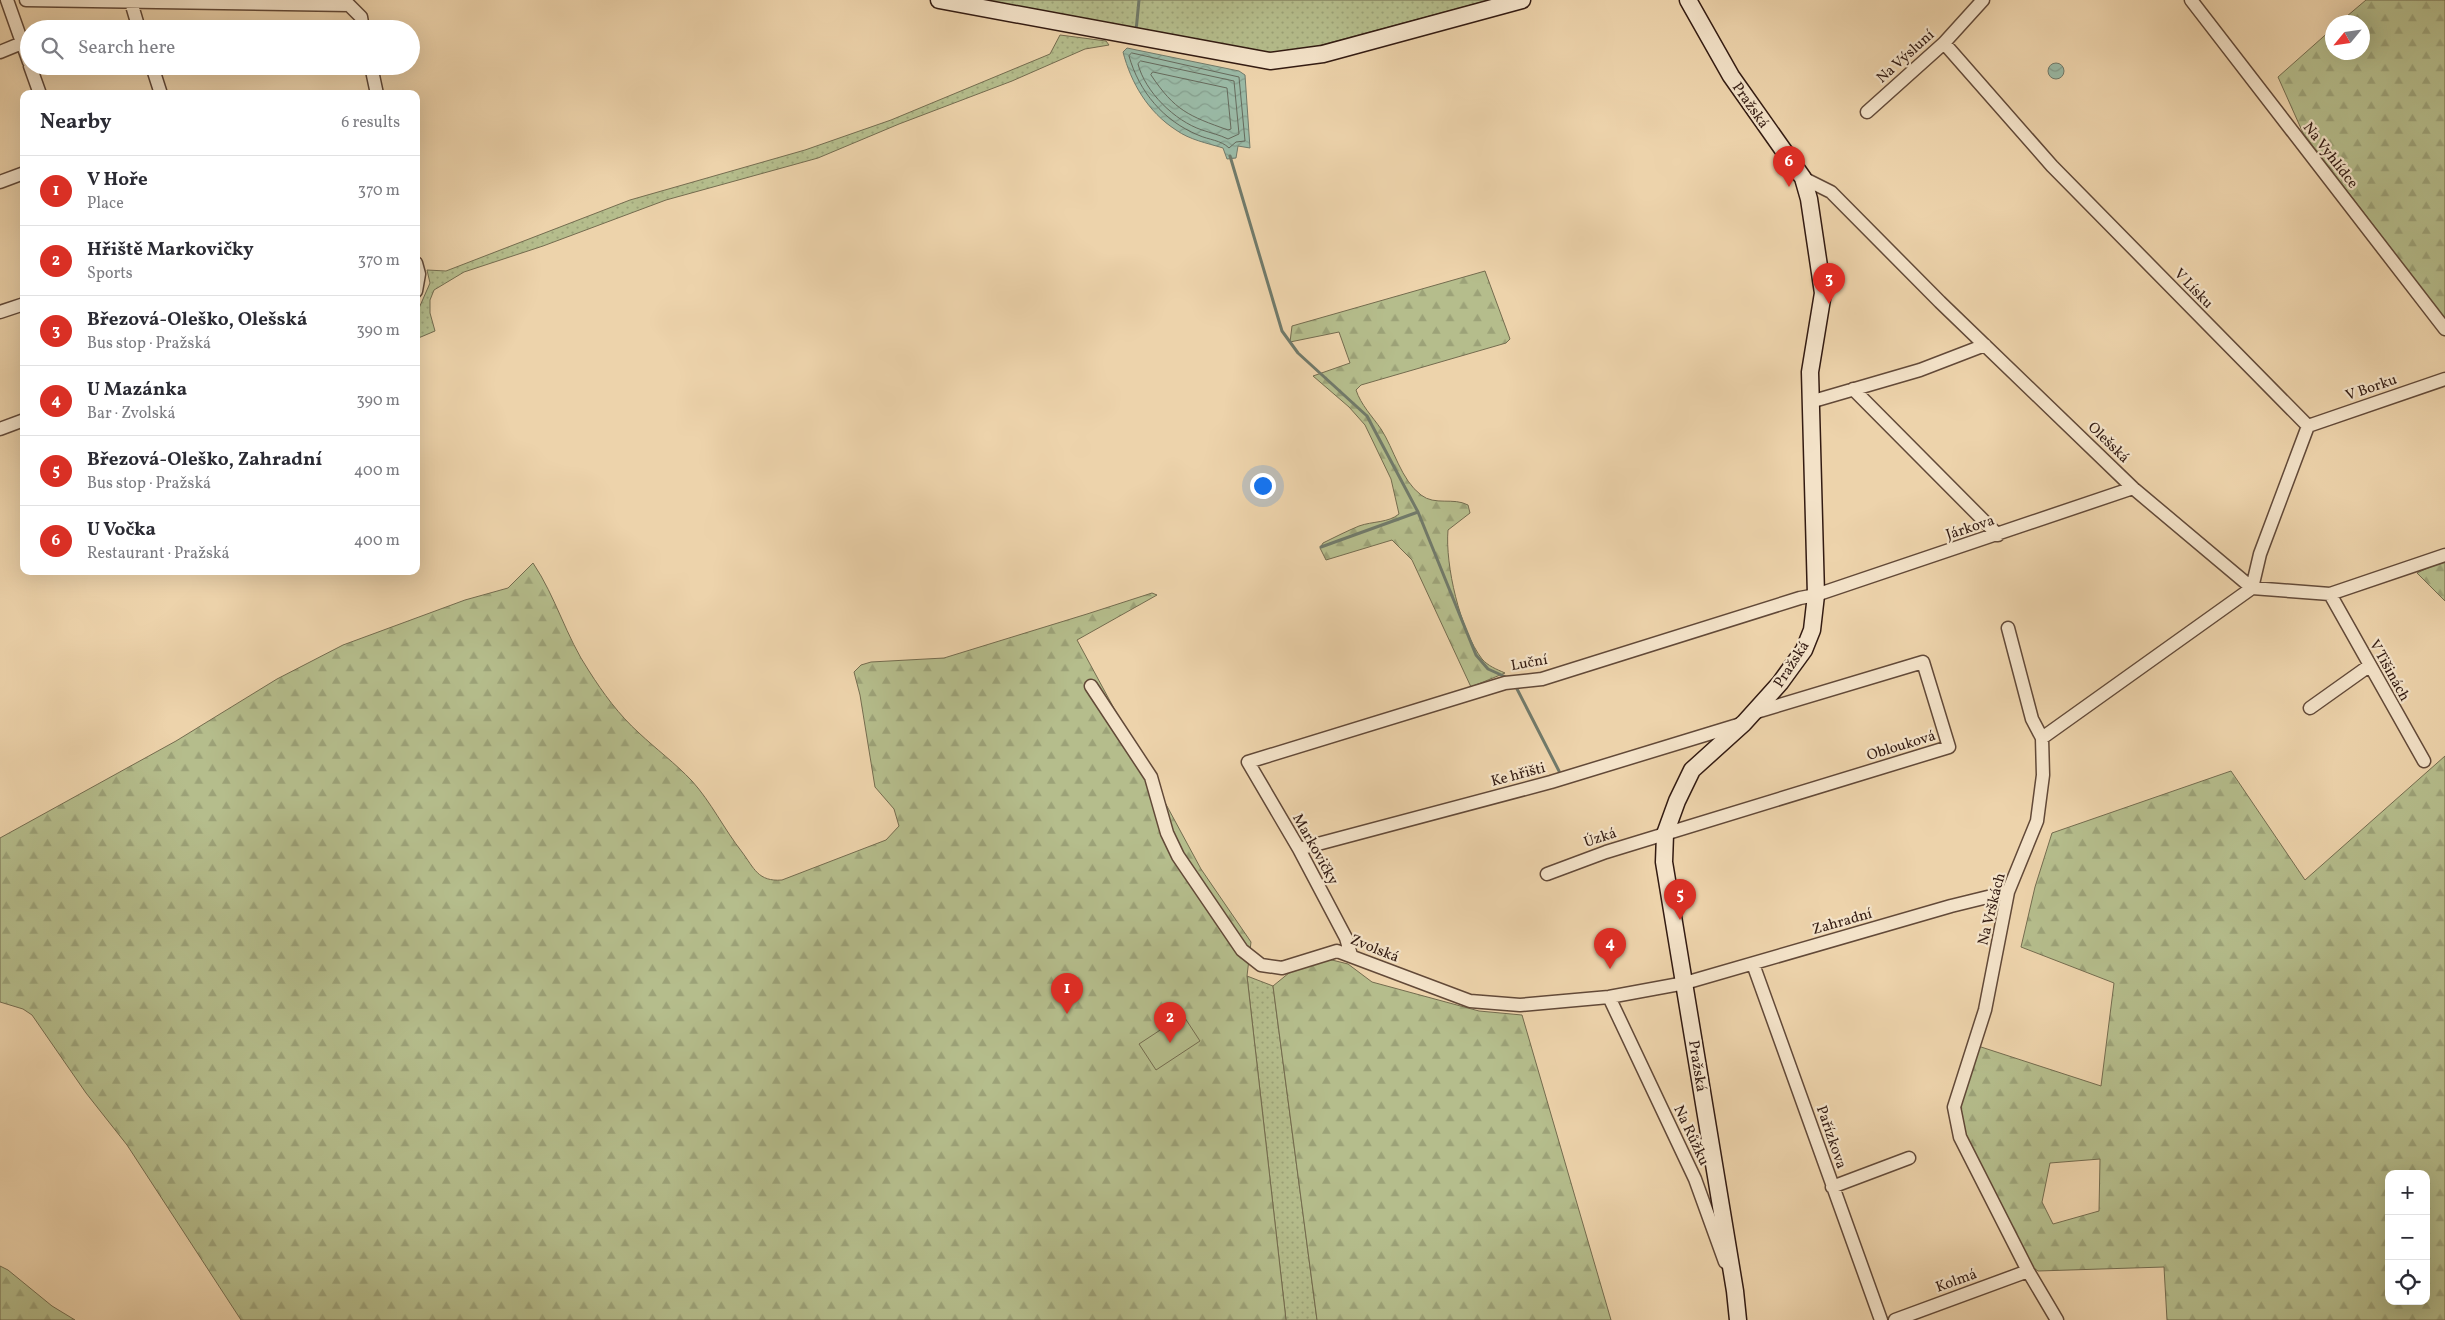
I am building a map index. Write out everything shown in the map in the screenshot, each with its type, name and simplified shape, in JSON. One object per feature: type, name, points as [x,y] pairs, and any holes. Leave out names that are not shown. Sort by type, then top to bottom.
[{"type":"street","points":[[7,0],[20,38]]},
{"type":"street","points":[[26,0],[349,5],[361,17],[362,20]]},
{"type":"street","points":[[939,0],[1270,61],[1323,54],[1522,0]]},
{"type":"street","name":"Pražská","points":[[1688,0],[1731,76],[1803,178],[1810,198],[1823,293],[1810,372],[1816,595],[1812,630],[1804,650],[1780,684],[1748,718],[1692,770],[1676,801],[1665,834],[1664,862],[1735,1291],[1738,1320]]},
{"type":"street","name":"Na Výsluní","points":[[1867,112],[1944,43],[1983,0]]},
{"type":"street","name":"Na Vyhlídce","points":[[2191,0],[2445,329]]},
{"type":"street","points":[[131,2],[136,20]]},
{"type":"street","name":"V Lísku","points":[[1944,43],[2052,166],[2308,426]]},
{"type":"street","points":[[0,52],[20,45]]},
{"type":"street","points":[[33,75],[39,90]]},
{"type":"street","points":[[155,75],[160,90]]},
{"type":"street","points":[[374,75],[376,90]]},
{"type":"street","points":[[0,182],[20,174]]},
{"type":"street","name":"Olešská","points":[[1803,178],[1831,192],[2133,488],[2252,588]]},
{"type":"street","points":[[0,312],[20,305]]},
{"type":"street","points":[[1810,402],[1920,370],[1985,345]]},
{"type":"street","name":"V Borku","points":[[2308,426],[2445,379]]},
{"type":"street","points":[[1854,389],[1998,535]]},
{"type":"street","points":[[0,429],[20,422]]},
{"type":"street","points":[[2252,588],[2260,554],[2308,426]]},
{"type":"street","name":"Járkova","points":[[1816,595],[2133,488]]},
{"type":"street","points":[[2008,628],[2032,719],[2042,738],[2252,588],[2330,594],[2445,555]]},
{"type":"street","name":"V Tišinách","points":[[2330,594],[2424,761]]},
{"type":"street","name":"Luční","points":[[1248,762],[1505,683],[1542,679],[1800,598],[1816,595]]},
{"type":"street","name":"Oblouková","points":[[1665,834],[1949,747],[1923,662],[1748,718]]},
{"type":"street","points":[[2310,708],[2369,666]]},
{"type":"street","name":"Zvolská","points":[[1091,686],[1151,777],[1167,833],[1178,856],[1242,950],[1261,965],[1282,968],[1337,951],[1470,1001],[1520,1006],[1609,997],[1684,983]]},
{"type":"street","name":"Ke hřišti","points":[[1299,849],[1551,782],[1748,718]]},
{"type":"street","name":"Na Vrškách","points":[[2042,738],[2043,775],[2037,821],[2008,892],[1985,1010],[1954,1107],[1960,1137],[2028,1271],[2057,1320]]},
{"type":"street","name":"Markovičky","points":[[1248,762],[1299,849],[1346,938],[1351,955]]},
{"type":"street","name":"Úzká","points":[[1547,874],[1606,852],[1665,834]]},
{"type":"street","name":"Zahradní","points":[[1684,983],[1951,906],[2008,892]]},
{"type":"street","name":"Pařízkova","points":[[1753,964],[1881,1320]]},
{"type":"street","name":"Na Růžku","points":[[1609,997],[1695,1179],[1735,1291]]},
{"type":"street","points":[[1832,1187],[1909,1158]]},
{"type":"street","name":"Kolmá","points":[[1894,1320],[2028,1271]]},
{"type":"green space","points":[[984,0],[1489,0],[1299,51],[1271,53],[1159,34]]},
{"type":"green space","points":[[2366,0],[2445,0],[2445,319],[2303,133],[2278,77],[2325,35],[2325,60],[2370,60],[2370,15],[2348,15]]},
{"type":"green space","points":[[1060,35],[1106,41],[1109,45],[1085,49],[1012,81],[899,124],[818,158],[666,200],[543,246],[464,272],[434,290],[430,300],[430,313],[435,331],[420,337],[420,306],[430,283],[427,270],[446,271],[630,200],[805,150],[891,120],[1050,54]]},
{"type":"green space","points":[[1485,271],[1510,339],[1506,343],[1361,385],[1356,390],[1364,406],[1386,437],[1403,473],[1414,489],[1432,500],[1468,505],[1470,513],[1448,530],[1449,561],[1452,579],[1461,615],[1474,647],[1482,659],[1505,673],[1471,687],[1412,560],[1392,540],[1326,560],[1320,548],[1323,543],[1359,526],[1395,517],[1399,514],[1391,479],[1365,425],[1349,407],[1313,376],[1350,363],[1339,332],[1290,342],[1292,326]]},
{"type":"green space","points":[[2445,560],[2445,601],[2417,573]]},
{"type":"green space","points":[[533,563],[548,589],[581,658],[606,696],[645,739],[692,781],[758,873],[767,879],[774,880],[782,880],[886,840],[899,826],[894,809],[875,787],[860,695],[854,672],[861,665],[871,662],[944,658],[1152,593],[1157,595],[1077,640],[1201,869],[1251,942],[1247,976],[1286,1320],[241,1320],[127,1145],[86,1093],[32,1015],[23,1009],[0,1002],[0,838],[176,741],[277,679],[343,645],[465,600],[508,588]]},
{"type":"green space","points":[[2445,756],[2445,1320],[2167,1320],[2164,1267],[2038,1271],[2031,1266],[1963,1135],[1961,1103],[1978,1046],[2101,1086],[2114,983],[2021,947],[2035,887],[2052,833],[2231,771],[2305,880]],"holes":[[[2100,1159],[2099,1211],[2053,1224],[2042,1202],[2050,1163]]]},
{"type":"green space","points":[[1328,959],[1348,964],[1372,982],[1479,1011],[1522,1015],[1611,1320],[1317,1320],[1273,986],[1295,968]]},
{"type":"green space","points":[[1247,976],[1273,986],[1317,1320],[1286,1320]]},
{"type":"green space","points":[[1183,1015],[1200,1041],[1156,1070],[1139,1044]]},
{"type":"green space","points":[[0,1266],[8,1270],[52,1306],[75,1320],[0,1320]]},
{"type":"water","points":[[1127,48],[1239,71],[1245,75],[1250,148],[1238,146],[1236,158],[1227,159],[1223,148],[1187,136],[1166,123],[1149,106],[1136,86],[1123,52]]},
{"type":"water","points":[[2056,63],[2062,65],[2064,71],[2062,77],[2056,79],[2050,77],[2048,71],[2050,65]]},
{"type":"waterway","points":[[1136,31],[1139,0]]},
{"type":"waterway","points":[[1230,156],[1282,331],[1298,353],[1367,416],[1418,512],[1476,655],[1488,669],[1508,678]]},
{"type":"waterway","points":[[1321,547],[1418,512]]},
{"type":"waterway","points":[[1515,685],[1559,771]]},
{"type":"place","name":"U Vočka","points":[[1789,187]]},
{"type":"place","name":"Březová-Oleško, Olešská","points":[[1829,304]]},
{"type":"place","name":"Březová-Oleško, Zahradní","points":[[1680,920]]},
{"type":"place","name":"U Mazánka","points":[[1610,969]]},
{"type":"place","name":"V Hoře","points":[[1067,1014]]},
{"type":"place","name":"Hřiště Markovičky","points":[[1170,1043]]}]
